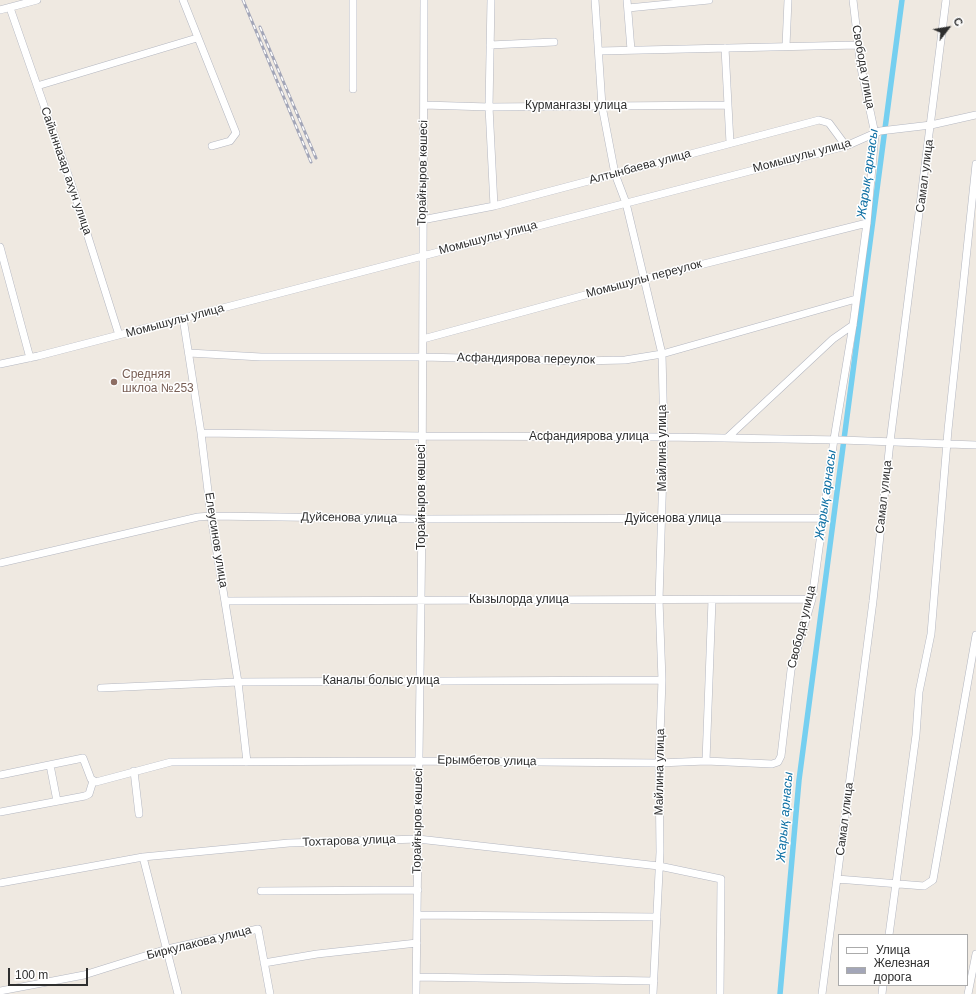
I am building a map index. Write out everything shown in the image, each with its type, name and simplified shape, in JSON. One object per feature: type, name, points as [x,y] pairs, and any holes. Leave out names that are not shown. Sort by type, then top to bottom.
[{"type":"street","points":[[0,10],[10,8],[17,3],[37,0]]},
{"type":"street","points":[[183,0],[236,133],[230,141],[212,146]]},
{"type":"street","points":[[353,0],[353,88]]},
{"type":"street","name":"Торайғыров көшесі","points":[[416,994],[422,519],[424,0]]},
{"type":"street","points":[[491,0],[489,107],[494,206]]},
{"type":"street","name":"Майлина улица","points":[[595,0],[600,51],[602,106],[615,174],[626,203],[662,354],[664,437],[660,600],[662,680],[659,763],[660,852],[653,994]]},
{"type":"street","points":[[627,0],[631,50]]},
{"type":"street","points":[[628,8],[670,2],[709,0]]},
{"type":"street","points":[[786,46],[788,0]]},
{"type":"street","name":"Свобода улица","points":[[778,762],[781,756],[791,670],[812,599],[822,518],[837,440],[878,133],[857,45],[852,0]]},
{"type":"street","name":"Самал улица","points":[[822,994],[873,601],[887,441],[931,125],[946,0]]},
{"type":"street","name":"Сайынназар ахун улица","points":[[10,8],[72,186],[119,335]]},
{"type":"street","points":[[37,86],[197,38]]},
{"type":"street","points":[[490,45],[554,42]]},
{"type":"street","points":[[600,51],[857,45]]},
{"type":"street","points":[[725,48],[730,143]]},
{"type":"street","name":"Курмангазы улица","points":[[424,105],[489,107],[728,105]]},
{"type":"street","name":"Момышулы улица","points":[[0,364],[30,358],[846,146],[878,133],[931,125],[976,115]]},
{"type":"street","name":"Алтынбаева улица","points":[[422,220],[494,206],[819,120],[830,123],[846,146]]},
{"type":"street","points":[[889,934],[916,735],[919,692],[931,634],[976,164]]},
{"type":"street","name":"Момышулы переулок","points":[[423,339],[644,279],[867,223]]},
{"type":"street","points":[[0,247],[30,358]]},
{"type":"street","name":"Асфандиярова переулок","points":[[189,354],[261,357],[423,357],[580,361],[625,360],[662,354],[856,299]]},
{"type":"street","name":"Елеусинов улица","points":[[183,318],[201,433],[211,516],[238,682],[247,762]]},
{"type":"street","points":[[727,438],[833,339],[853,324]]},
{"type":"street","name":"Асфандиярова улица","points":[[201,433],[664,437],[887,441],[976,445]]},
{"type":"street","name":"Дуйсенова улица","points":[[0,563],[198,517],[211,516],[422,519],[822,518]]},
{"type":"street","name":"Кызылорда улица","points":[[226,601],[812,599]]},
{"type":"street","points":[[706,761],[712,600]]},
{"type":"street","points":[[837,879],[924,886],[933,880],[976,635]]},
{"type":"street","name":"Каналы болыс улица","points":[[101,688],[238,682],[662,680]]},
{"type":"street","points":[[0,775],[83,758],[93,781],[89,794],[0,812]]},
{"type":"street","name":"Ерымбетов улица","points":[[93,781],[171,762],[419,761],[659,763],[706,761],[772,764],[778,762]]},
{"type":"street","points":[[50,765],[57,801]]},
{"type":"street","points":[[134,771],[139,814]]},
{"type":"street","name":"Тохтарова улица","points":[[0,883],[144,856],[289,843],[418,839],[659,866],[721,879],[720,994]]},
{"type":"street","points":[[144,856],[178,994]]},
{"type":"street","points":[[260,891],[418,890]]},
{"type":"street","points":[[417,915],[657,917]]},
{"type":"street","name":"Биркулакова улица","points":[[0,991],[84,974],[167,949],[258,929],[264,963]]},
{"type":"street","points":[[270,994],[264,963],[317,954],[417,943]]},
{"type":"street","points":[[968,994],[976,954]]},
{"type":"street","points":[[417,977],[654,981]]},
{"type":"waterway","name":"Жарық арнасы","points":[[780,994],[799,780],[902,0]]},
{"type":"railway","points":[[243,0],[311,162]]},
{"type":"railway","points":[[260,27],[316,158]]},
{"type":"place","name":"Средняя шклоа №253","points":[[114,382]]}]
